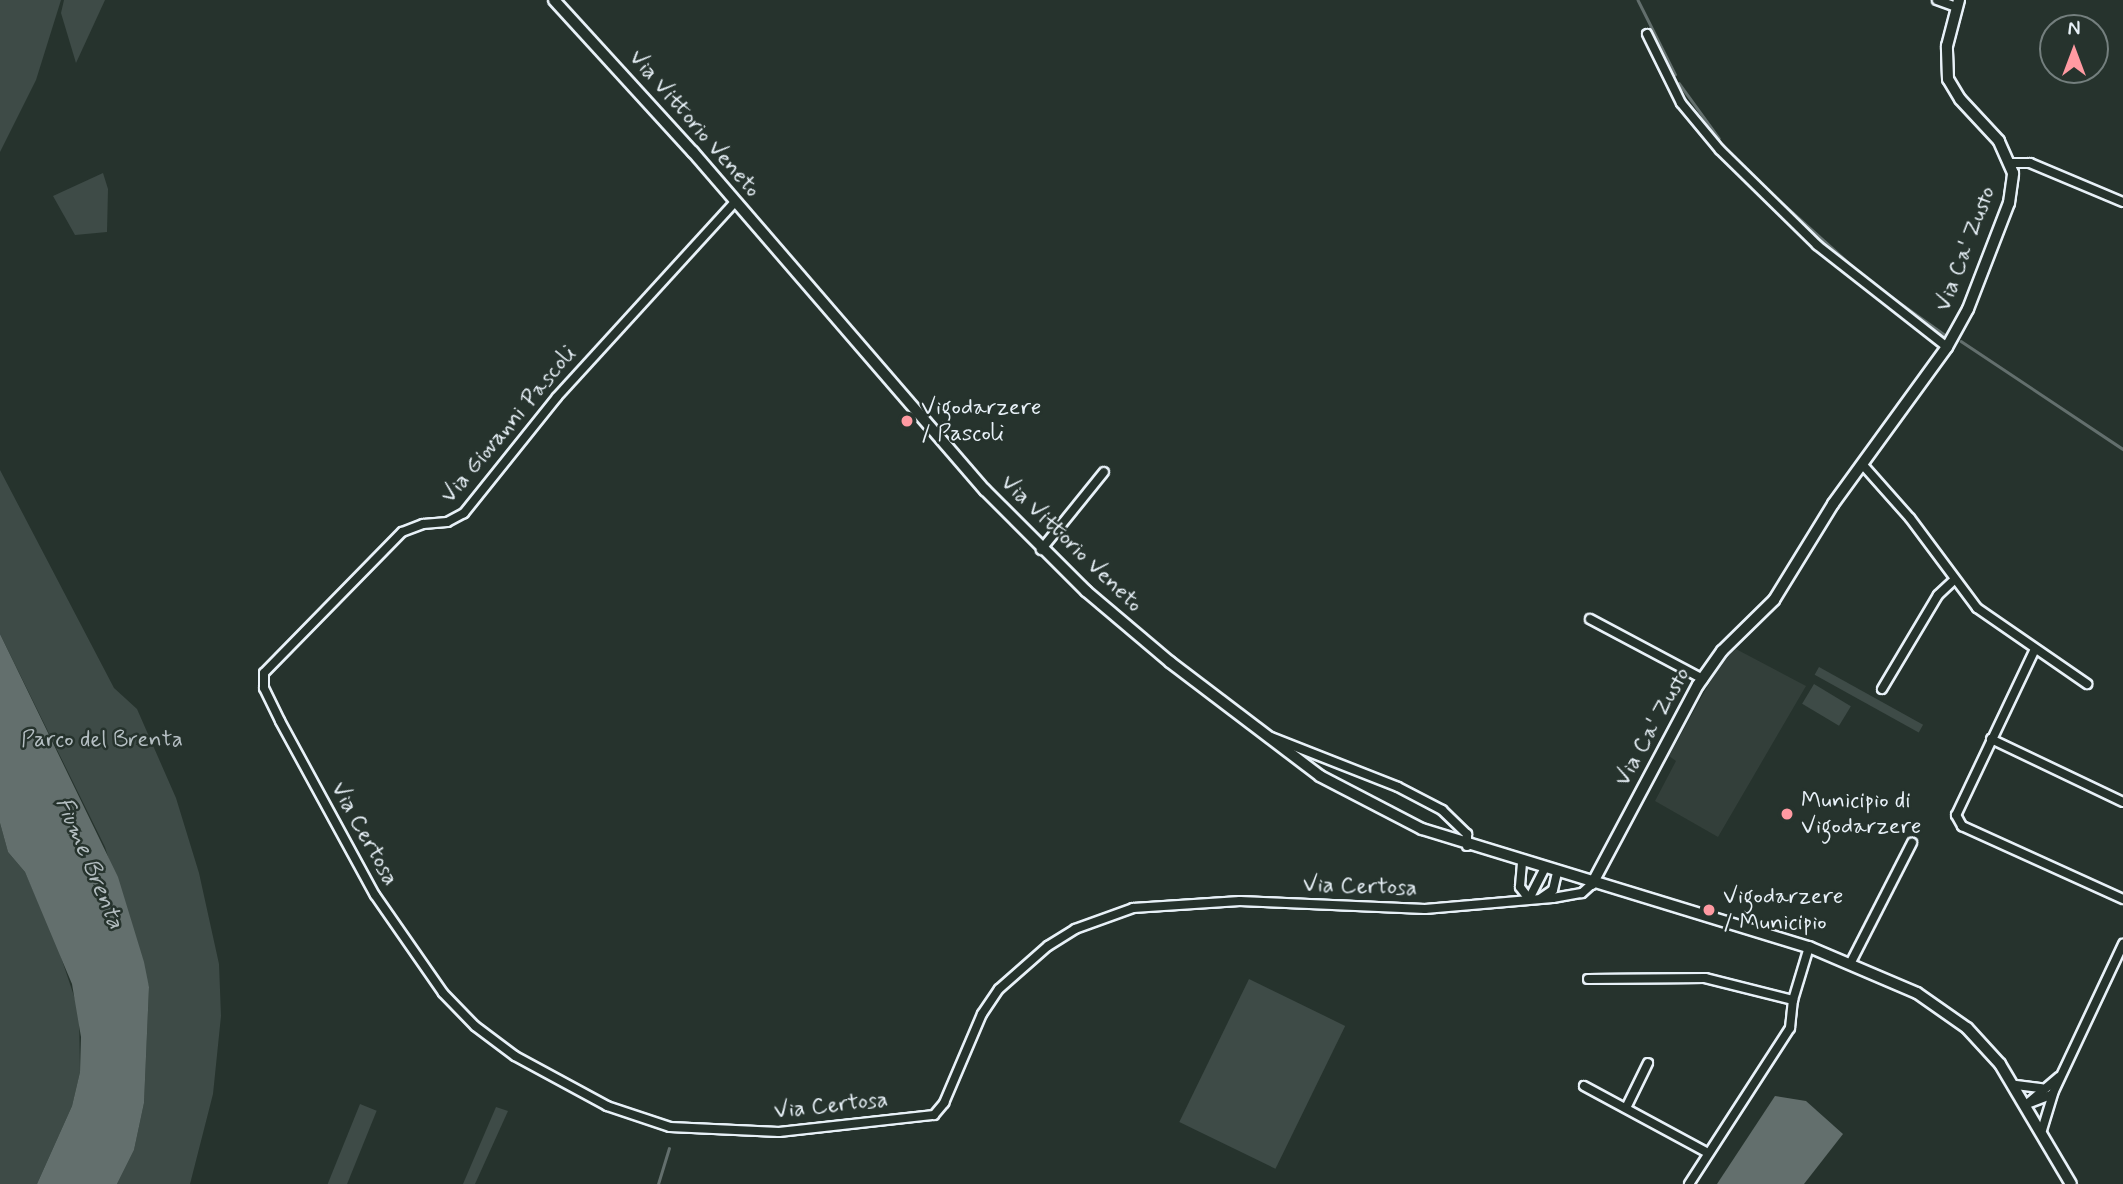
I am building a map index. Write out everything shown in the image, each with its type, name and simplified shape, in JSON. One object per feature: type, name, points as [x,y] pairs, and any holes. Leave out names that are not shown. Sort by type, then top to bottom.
[{"type":"main road","name":"Via Vittorio Veneto","points":[[554,0],[735,202],[908,404],[1041,550],[1118,619],[1268,737],[1361,800],[1467,846],[1809,947],[1898,983],[1946,1013],[1991,1052],[2016,1085],[2071,1184]]},
{"type":"main road","name":"Via Ca' Zusto","points":[[1592,884],[1703,679],[1721,651],[1774,600],[1862,464],[1947,347],[1968,309],[2010,203],[2011,163],[1999,141],[1960,99],[1948,79],[1947,46],[1958,3]]},
{"type":"street","points":[[1937,0],[1958,3]]},
{"type":"street","points":[[1647,34],[1681,103],[1720,150],[1816,245],[1947,347]]},
{"type":"street","points":[[2011,163],[2030,163],[2123,202]]},
{"type":"street","name":"Via Giovanni Pascoli","points":[[264,673],[402,532],[423,524],[446,522],[464,513],[557,397],[735,202]]},
{"type":"street","points":[[1862,464],[1910,518],[1953,581],[1977,608],[2087,684]]},
{"type":"street","points":[[1041,550],[1104,472]]},
{"type":"street","points":[[1882,689],[1938,595],[1953,581]]},
{"type":"street","points":[[1590,620],[1703,679]]},
{"type":"street","points":[[2035,649],[1956,815],[1962,826],[2123,899]]},
{"type":"street","name":"Via Certosa","points":[[264,673],[264,688],[280,721],[375,895],[443,993],[475,1026],[515,1056],[607,1106],[670,1127],[779,1132],[934,1115],[948,1093],[982,1014],[999,989],[1048,946],[1075,929],[1133,908],[1240,901],[1425,909],[1514,904],[1529,899],[1582,893],[1592,884]]},
{"type":"street","points":[[1268,737],[1398,787],[1442,810],[1467,834],[1467,846]]},
{"type":"street","points":[[1991,739],[2123,802]]},
{"type":"street","points":[[1851,962],[1912,843]]},
{"type":"street","points":[[1522,863],[1520,887],[1529,899],[1544,869]]},
{"type":"street","points":[[1541,898],[1553,890],[1557,873]]},
{"type":"street","points":[[2042,1130],[2053,1093],[2123,944]]},
{"type":"street","points":[[1689,1184],[1790,1028],[1793,1000],[1809,947]]},
{"type":"street","points":[[1588,979],[1705,978],[1793,1000]]},
{"type":"street","points":[[1626,1108],[1648,1063]]},
{"type":"street","points":[[2027,1104],[2042,1088],[2061,1075]]},
{"type":"street","points":[[2016,1085],[2042,1088]]},
{"type":"street","points":[[1584,1086],[1708,1153]]},
{"type":"street","points":[[2027,1104],[2045,1100],[2053,1093]]},
{"type":"shaded area","points":[[1734,648],[1806,686],[1718,837],[1655,801],[1676,761],[1669,756],[1726,653]]},
{"type":"green space","points":[[0,0],[61,0],[36,80],[0,152]]},
{"type":"green space","points":[[64,0],[105,0],[76,63],[61,13]]},
{"type":"green space","points":[[103,173],[108,189],[107,232],[75,235],[53,196]]},
{"type":"green space","name":"Parco del Brenta","points":[[0,470],[114,688],[137,709],[176,798],[199,873],[219,964],[221,1016],[213,1094],[190,1184],[117,1184],[134,1150],[144,1103],[149,987],[105,847],[0,634]]},
{"type":"green space","points":[[1819,667],[1923,725],[1919,733],[1815,675]]},
{"type":"green space","points":[[1814,684],[1851,706],[1839,726],[1802,704]]},
{"type":"green space","points":[[0,823],[8,852],[25,872],[56,942],[79,1011],[80,1072],[72,1106],[37,1184],[0,1184]]},
{"type":"green space","points":[[1249,979],[1345,1026],[1275,1169],[1179,1122]]},
{"type":"green space","points":[[360,1104],[377,1111],[347,1184],[328,1184]]},
{"type":"green space","points":[[496,1107],[508,1111],[475,1184],[463,1184]]},
{"type":"water","name":"Fiume Brenta","points":[[0,634],[118,877],[144,962],[149,987],[144,1103],[134,1150],[117,1184],[37,1184],[72,1106],[80,1072],[81,1037],[72,984],[25,872],[8,852],[0,823]]},
{"type":"water","points":[[1775,1096],[1806,1101],[1843,1134],[1804,1184],[1717,1184]]},
{"type":"waterway","points":[[1638,0],[1675,74]]},
{"type":"waterway","points":[[1679,83],[1719,138]]},
{"type":"waterway","points":[[1769,191],[1868,280],[1945,335]]},
{"type":"waterway","points":[[1961,341],[2123,449]]},
{"type":"waterway","points":[[658,1184],[669,1149]]},
{"type":"place","name":"Vigodarzere / Pascoli","points":[[907,421]]},
{"type":"place","name":"Municipio di Vigodarzere","points":[[1787,814]]},
{"type":"place","name":"Vigodarzere / Municipio","points":[[1709,910]]}]
